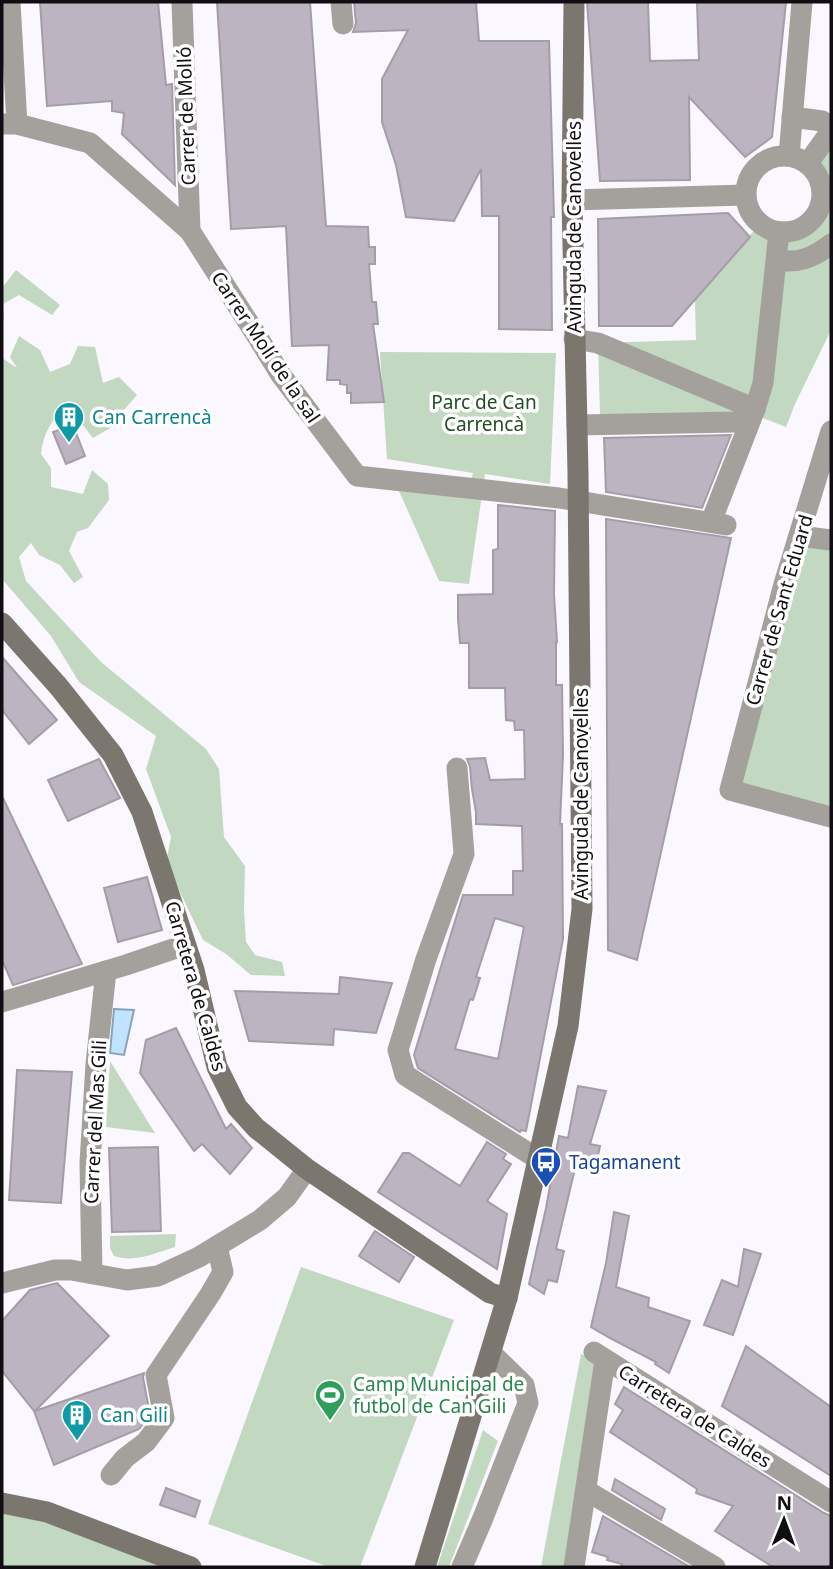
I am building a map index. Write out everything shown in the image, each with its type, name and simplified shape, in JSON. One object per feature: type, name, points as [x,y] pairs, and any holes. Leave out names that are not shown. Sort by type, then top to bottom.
[{"type":"street","points":[[9,124],[10,2]]},
{"type":"street","name":"Carrer de Molló","points":[[182,2],[190,231]]},
{"type":"street","points":[[341,2],[343,24]]},
{"type":"street","name":"Avinguda de Canovelles","points":[[425,1567],[507,1298],[568,1026],[582,909],[572,200],[574,2]]},
{"type":"street","points":[[798,160],[792,117],[802,2]]},
{"type":"street","points":[[792,117],[822,121],[831,129],[798,160]]},
{"type":"street","name":"Carrer Molí de la sal","points":[[9,124],[90,143],[190,231],[281,375],[357,476],[559,498],[719,524],[755,409]]},
{"type":"street","points":[[776,156],[798,160],[816,173],[822,184],[820,209],[804,228],[779,233],[769,230],[759,224],[747,206],[747,182],[754,170],[776,156]]},
{"type":"street","points":[[572,200],[746,195]]},
{"type":"street","points":[[577,425],[736,422],[755,409],[763,383],[779,233]]},
{"type":"street","points":[[777,260],[806,259],[831,244]]},
{"type":"street","points":[[574,339],[598,342],[755,409]]},
{"type":"street","name":"Carrer de Sant Eduard","points":[[831,431],[784,583],[730,790],[831,817]]},
{"type":"street","points":[[799,536],[831,540]]},
{"type":"street","name":"Carretera de Caldes","points":[[2,623],[59,687],[113,755],[142,813],[194,970],[217,1067],[237,1107],[256,1128],[307,1169],[490,1293],[507,1298]]},
{"type":"street","points":[[457,768],[464,854],[426,959],[398,1050],[405,1075],[538,1159]]},
{"type":"street","points":[[2,1002],[185,944]]},
{"type":"street","name":"Carrer del Mas Gili","points":[[92,1273],[90,1163],[96,1063],[106,971]]},
{"type":"street","points":[[2,1283],[55,1270],[71,1270],[127,1280],[158,1276],[200,1257],[260,1220],[287,1197],[307,1169]]},
{"type":"street","points":[[111,1475],[125,1458],[146,1442],[164,1418],[156,1375],[223,1272],[217,1246]]},
{"type":"street","points":[[462,1567],[528,1403],[524,1385],[491,1353]]},
{"type":"street","name":"Carretera de Caldes","points":[[587,1491],[599,1359],[831,1502]]},
{"type":"street","points":[[575,1567],[587,1491],[715,1567]]},
{"type":"street","points":[[2,1503],[47,1512],[191,1567]]},
{"type":"green space","points":[[831,140],[831,330],[786,427],[760,417],[600,415],[598,343],[696,340],[695,300],[757,227],[771,234],[787,236],[800,233],[819,223],[827,186],[815,164]]},
{"type":"green space","points":[[16,270],[60,305],[52,315],[19,295],[3,304],[2,322],[2,288]]},
{"type":"green space","points":[[19,336],[40,350],[50,372],[70,364],[78,346],[95,347],[103,383],[119,377],[137,395],[112,427],[93,438],[65,406],[52,423],[41,454],[51,468],[51,487],[83,494],[92,470],[108,484],[109,500],[88,528],[77,532],[69,551],[83,577],[74,583],[60,565],[39,555],[31,543],[19,557],[26,581],[101,662],[206,749],[219,769],[224,837],[245,866],[246,942],[255,955],[282,962],[285,976],[251,975],[226,954],[203,940],[166,863],[171,837],[146,769],[156,736],[79,682],[51,636],[2,579],[2,358],[17,368],[10,357]]},
{"type":"green space","name":"Parc de Can Carrencà","points":[[380,352],[556,353],[550,484],[485,474],[469,584],[439,581],[399,491],[467,497],[473,473],[387,459]]},
{"type":"green space","points":[[806,537],[831,540],[831,807],[733,780]]},
{"type":"green space","points":[[110,1061],[155,1133],[106,1127]]},
{"type":"green space","points":[[176,1234],[175,1247],[145,1256],[122,1258],[114,1256],[110,1248],[110,1236]]},
{"type":"green space","name":"Camp Municipal de futbol de Can Gili","points":[[301,1267],[454,1320],[360,1567],[329,1567],[208,1524]]},
{"type":"green space","points":[[581,1354],[598,1361],[570,1567],[541,1567]]},
{"type":"green space","points":[[483,1430],[498,1441],[449,1567],[437,1567]]},
{"type":"green space","points":[[2,1503],[191,1567],[2,1567]]},
{"type":"water","points":[[114,1009],[134,1010],[124,1055],[110,1053]]},
{"type":"building","points":[[40,2],[158,2],[166,85],[172,84],[175,185],[122,134],[124,113],[112,111],[112,101],[47,106]]},
{"type":"building","points":[[217,2],[310,2],[326,226],[368,227],[369,247],[375,247],[375,264],[369,264],[372,302],[376,302],[378,324],[373,324],[384,402],[351,403],[351,393],[347,393],[347,385],[340,384],[340,380],[327,380],[329,345],[292,346],[286,226],[231,229]]},
{"type":"building","points":[[354,2],[476,2],[479,41],[549,41],[554,217],[551,217],[552,330],[499,329],[499,216],[482,216],[481,169],[454,221],[406,217],[396,165],[382,122],[382,79],[408,30],[353,32],[356,23]]},
{"type":"building","points":[[587,2],[648,2],[650,61],[699,60],[697,2],[786,2],[772,137],[745,157],[689,97],[690,180],[600,181]]},
{"type":"building","points":[[728,213],[750,237],[672,326],[599,326],[598,219]]},
{"type":"building","name":"Can Carrencà","points":[[73,425],[85,456],[66,464],[53,432]]},
{"type":"building","points":[[731,435],[702,508],[606,492],[604,438]]},
{"type":"building","points":[[498,505],[555,511],[556,685],[562,685],[560,824],[563,939],[526,1131],[520,1132],[418,1068],[414,1055],[463,895],[513,895],[513,871],[523,871],[522,826],[476,824],[467,759],[485,758],[490,780],[525,779],[524,730],[515,730],[514,721],[506,720],[505,688],[469,688],[469,643],[460,643],[458,595],[493,594],[493,550],[498,549]],"holes":[[[495,918],[524,927],[498,1059],[455,1049],[470,999],[473,1000],[480,978],[476,977]]]},
{"type":"building","points":[[606,519],[731,538],[637,960],[608,950]]},
{"type":"building","points":[[2,657],[57,720],[29,744],[2,710]]},
{"type":"building","points":[[99,759],[120,798],[68,821],[48,780]]},
{"type":"building","points":[[2,796],[82,964],[13,985],[2,960]]},
{"type":"building","points":[[147,877],[162,930],[118,942],[104,888]]},
{"type":"building","points":[[340,977],[392,983],[376,1033],[334,1029],[333,1045],[249,1041],[235,991],[339,994]]},
{"type":"building","points":[[176,1028],[226,1129],[231,1124],[252,1148],[230,1174],[202,1144],[194,1151],[140,1073],[146,1040]]},
{"type":"building","points":[[17,1070],[72,1072],[61,1203],[9,1200]]},
{"type":"building","points":[[578,1086],[606,1091],[590,1144],[600,1146],[595,1169],[576,1164],[556,1249],[564,1251],[557,1282],[548,1280],[544,1294],[529,1284],[559,1136],[568,1138]]},
{"type":"building","points":[[487,1142],[506,1154],[503,1159],[511,1164],[487,1201],[507,1214],[497,1269],[378,1192],[403,1153],[409,1153],[460,1186]]},
{"type":"building","points":[[158,1147],[161,1231],[112,1232],[109,1148]]},
{"type":"building","points":[[614,1212],[629,1216],[616,1287],[649,1298],[648,1307],[690,1321],[669,1373],[655,1364],[656,1362],[591,1327],[606,1263]]},
{"type":"building","points":[[375,1231],[414,1257],[399,1282],[359,1256]]},
{"type":"building","points":[[744,1249],[761,1254],[733,1335],[704,1325],[722,1280],[738,1287]]},
{"type":"building","points":[[57,1283],[109,1336],[35,1411],[144,1373],[150,1415],[139,1429],[54,1465],[34,1411],[2,1371],[2,1321],[30,1290]]},
{"type":"building","points":[[746,1346],[831,1407],[831,1476],[722,1406]]},
{"type":"building","points":[[624,1387],[831,1516],[831,1567],[773,1567],[715,1531],[733,1506],[696,1493],[697,1489],[610,1432],[623,1410],[615,1404]]},
{"type":"building","points":[[615,1479],[665,1509],[661,1520],[612,1490]]},
{"type":"building","points":[[166,1488],[200,1501],[195,1517],[160,1505]]},
{"type":"building","points":[[603,1516],[690,1567],[621,1567],[622,1564],[592,1552]]},
{"type":"place","name":"Can Carrencà","points":[[69,444]]},
{"type":"place","name":"Tagamanent","points":[[546,1189]]},
{"type":"place","name":"Camp Municipal de futbol de Can Gili","points":[[330,1422]]},
{"type":"place","name":"Can Gili","points":[[77,1442]]}]
